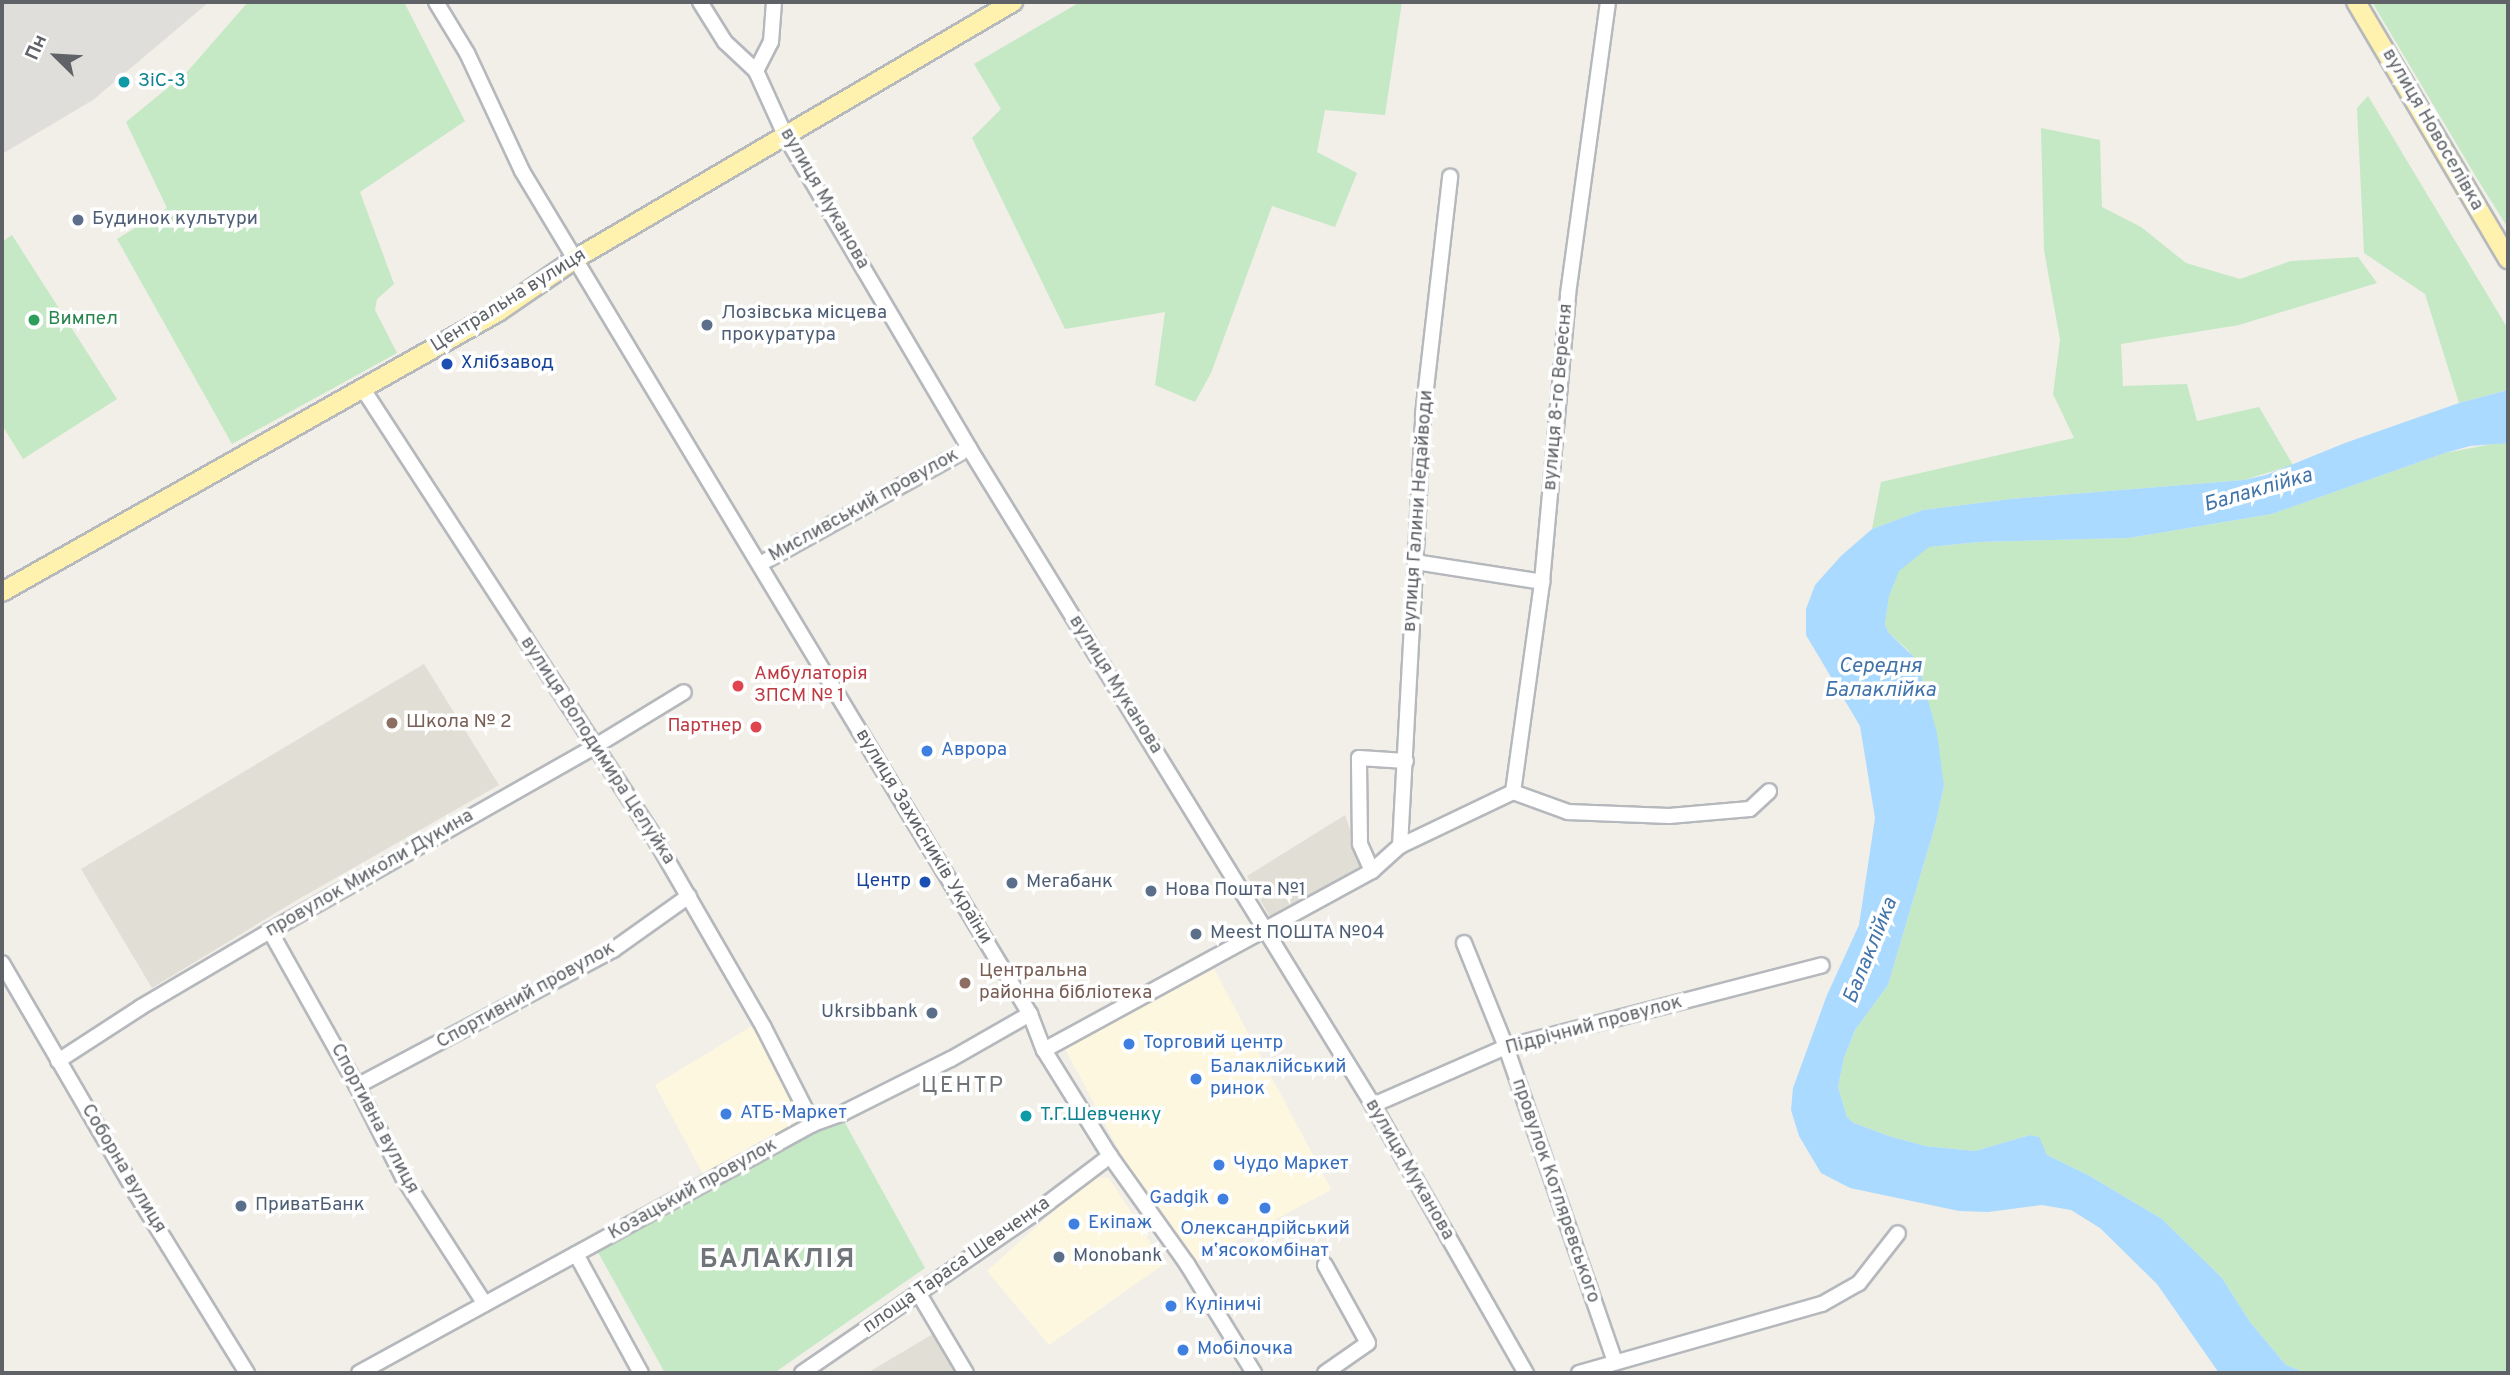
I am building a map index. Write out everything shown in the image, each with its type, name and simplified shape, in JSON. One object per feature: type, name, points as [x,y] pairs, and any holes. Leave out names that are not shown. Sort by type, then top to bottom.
[{"type":"main road","name":"Центральна вулиця","points":[[2,592],[498,312],[575,259],[1013,2]]},
{"type":"main road","name":"вулиця Новоселівка","points":[[2356,2],[2508,259]]},
{"type":"street","name":"вулиця Захисників України","points":[[436,2],[467,53],[522,171],[1030,1014],[1044,1050],[1110,1156],[1187,1264],[1254,1373]]},
{"type":"street","name":"вулиця Муканова","points":[[700,2],[725,42],[756,71],[786,136],[969,448],[1373,1105],[1525,1373]]},
{"type":"street","points":[[756,71],[771,42],[774,2]]},
{"type":"street","name":"вулиця 8-го Вересня","points":[[1513,792],[1542,582],[1569,294],[1608,2]]},
{"type":"street","name":"вулиця Галини Недайводи","points":[[1400,846],[1423,415],[1450,177]]},
{"type":"street","name":"вулиця Володимира Целуйка","points":[[363,389],[594,747],[652,832],[813,1124]]},
{"type":"street","name":"Мисливський провулок","points":[[760,564],[969,448]]},
{"type":"street","points":[[1415,562],[1542,582]]},
{"type":"street","name":"провулок Миколи Дукина","points":[[58,1061],[141,1007],[270,930],[594,747],[684,692]]},
{"type":"street","points":[[1371,871],[1360,844],[1359,758],[1406,761]]},
{"type":"street","points":[[1044,1050],[1371,871],[1400,846],[1513,792],[1568,812],[1669,816],[1751,810],[1769,791]]},
{"type":"street","name":"Спортивний провулок","points":[[357,1086],[613,950],[689,896]]},
{"type":"street","name":"Спортивна вулиця","points":[[270,930],[357,1086],[402,1177],[485,1304]]},
{"type":"street","name":"провулок Котляревського","points":[[1464,943],[1506,1048],[1615,1362]]},
{"type":"street","name":"Соборна вулиця","points":[[2,964],[134,1190],[247,1373]]},
{"type":"street","name":"Підрічний провулок","points":[[1373,1105],[1506,1048],[1822,965]]},
{"type":"street","name":"Козацький провулок","points":[[359,1373],[813,1124],[843,1113],[951,1059],[1030,1014]]},
{"type":"street","name":"площа Тараса Шевченка","points":[[802,1373],[919,1294],[1110,1156]]},
{"type":"street","points":[[1579,1373],[1822,1304],[1859,1283],[1898,1233]]},
{"type":"street","points":[[576,1254],[641,1373]]},
{"type":"street","points":[[1325,1265],[1368,1343],[1325,1373]]},
{"type":"street","points":[[919,1294],[966,1373]]},
{"type":"shaded area","points":[[2,2],[209,2],[93,100],[2,154]]},
{"type":"shaded area","points":[[424,664],[499,785],[297,900],[152,988],[81,869]]},
{"type":"shaded area","points":[[1345,815],[1363,867],[1271,919],[1247,876]]},
{"type":"shaded area","points":[[1214,969],[1331,1190],[1182,1269],[1065,1048]]},
{"type":"shaded area","points":[[752,1026],[801,1116],[799,1125],[704,1176],[655,1085]]},
{"type":"shaded area","points":[[1092,1177],[1109,1178],[1164,1264],[1049,1345],[987,1271]]},
{"type":"shaded area","points":[[933,1334],[955,1373],[867,1373]]},
{"type":"green space","points":[[248,2],[404,2],[465,121],[360,192],[394,284],[377,299],[375,310],[397,353],[232,444],[117,239],[167,208],[126,122],[187,72]]},
{"type":"green space","points":[[1080,2],[1402,2],[1385,115],[1325,110],[1317,152],[1357,173],[1335,227],[1272,206],[1211,373],[1195,402],[1155,385],[1165,312],[1065,329],[972,138],[1001,109],[974,64]]},
{"type":"green space","points":[[2372,2],[2508,2],[2508,228],[2478,180]]},
{"type":"green space","points":[[2368,96],[2508,329],[2508,390],[2459,403],[2425,294],[2364,253],[2357,108]]},
{"type":"green space","points":[[2041,128],[2100,140],[2102,207],[2141,227],[2186,263],[2240,279],[2291,261],[2358,257],[2377,283],[2239,325],[2121,344],[2123,386],[2187,384],[2197,421],[2259,407],[2293,465],[2244,480],[2011,499],[1923,510],[1872,529],[1881,482],[2074,438],[2053,394],[2060,340],[2044,250]]},
{"type":"green space","name":"Вимпел","points":[[12,235],[117,399],[23,459],[2,425],[2,242]]},
{"type":"green space","points":[[2508,443],[2508,1373],[2306,1373],[2286,1365],[2250,1322],[2222,1278],[2162,1219],[2088,1175],[2047,1155],[2038,1137],[2030,1135],[1975,1151],[1925,1146],[1854,1123],[1847,1117],[1838,1087],[1844,1058],[1855,1030],[1888,985],[1935,826],[1944,786],[1909,651],[1888,632],[1885,624],[1889,596],[1898,571],[1928,547],[1979,542],[2129,538],[2272,514],[2445,453]]},
{"type":"green space","points":[[839,1112],[925,1268],[774,1373],[665,1373],[594,1245]]},
{"type":"water","name":"Середня Балаклійка","points":[[2508,390],[2508,443],[2470,446],[2445,453],[2272,514],[2129,538],[1979,542],[1929,547],[1899,571],[1889,596],[1885,624],[1888,632],[1917,660],[1937,733],[1944,786],[1935,826],[1888,985],[1855,1030],[1844,1058],[1838,1087],[1847,1117],[1854,1123],[1925,1146],[1975,1151],[2030,1135],[2039,1137],[2047,1155],[2088,1175],[2162,1219],[2222,1278],[2250,1322],[2286,1365],[2306,1373],[2219,1373],[2157,1284],[2100,1228],[2071,1210],[2042,1205],[1988,1212],[1959,1211],[1850,1188],[1821,1173],[1799,1136],[1791,1110],[1793,1088],[1827,995],[1859,925],[1875,818],[1860,726],[1806,635],[1806,609],[1815,585],[1841,556],[1872,529],[1923,510],[2011,499],[2244,480],[2266,475],[2345,443],[2459,403]]},
{"type":"place","name":"ЗіС-3","points":[[124,82]]},
{"type":"place","name":"Будинок культури","points":[[78,220]]},
{"type":"place","name":"Вимпел","points":[[34,320]]},
{"type":"place","name":"Лозівська місцева прокуратура","points":[[707,325]]},
{"type":"place","name":"Хлібзавод","points":[[447,364]]},
{"type":"place","name":"Амбулаторія ЗПСМ № 1","points":[[738,686]]},
{"type":"place","name":"Школа № 2","points":[[392,723]]},
{"type":"place","name":"Партнер","points":[[756,727]]},
{"type":"place","name":"Аврора","points":[[927,751]]},
{"type":"place","name":"Центр","points":[[925,882]]},
{"type":"place","name":"Мегабанк","points":[[1012,883]]},
{"type":"place","name":"Нова Пошта №1","points":[[1151,891]]},
{"type":"place","name":"Meest ПОШТА №04","points":[[1196,934]]},
{"type":"place","name":"Центральна районна бібліотека","points":[[965,983]]},
{"type":"place","name":"Ukrsibbank","points":[[932,1013]]},
{"type":"place","name":"Торговий центр","points":[[1129,1044]]},
{"type":"place","name":"Балаклійський ринок","points":[[1196,1079]]},
{"type":"place","name":"АТБ-Маркет","points":[[726,1114]]},
{"type":"place","name":"Т.Г.Шевченку","points":[[1026,1116]]},
{"type":"place","name":"Чудо Маркет","points":[[1219,1165]]},
{"type":"place","name":"Gadgik","points":[[1223,1199]]},
{"type":"place","name":"ПриватБанк","points":[[241,1206]]},
{"type":"place","name":"Олександрійський мʼясокомбінат","points":[[1265,1208]]},
{"type":"place","name":"Екіпаж","points":[[1074,1224]]},
{"type":"place","name":"Monobank","points":[[1059,1257]]},
{"type":"place","name":"Куліничі","points":[[1171,1306]]},
{"type":"place","name":"Мобілочка","points":[[1183,1350]]},
{"type":"district","name":"ЦЕНТР","points":[[963,1087]]},
{"type":"district","name":"БАЛАКЛІЯ","points":[[778,1261]]},
{"type":"water label","name":"Балаклійка","points":[[2258,491]]},
{"type":"water label","name":"Балаклійка","points":[[1871,951]]}]
